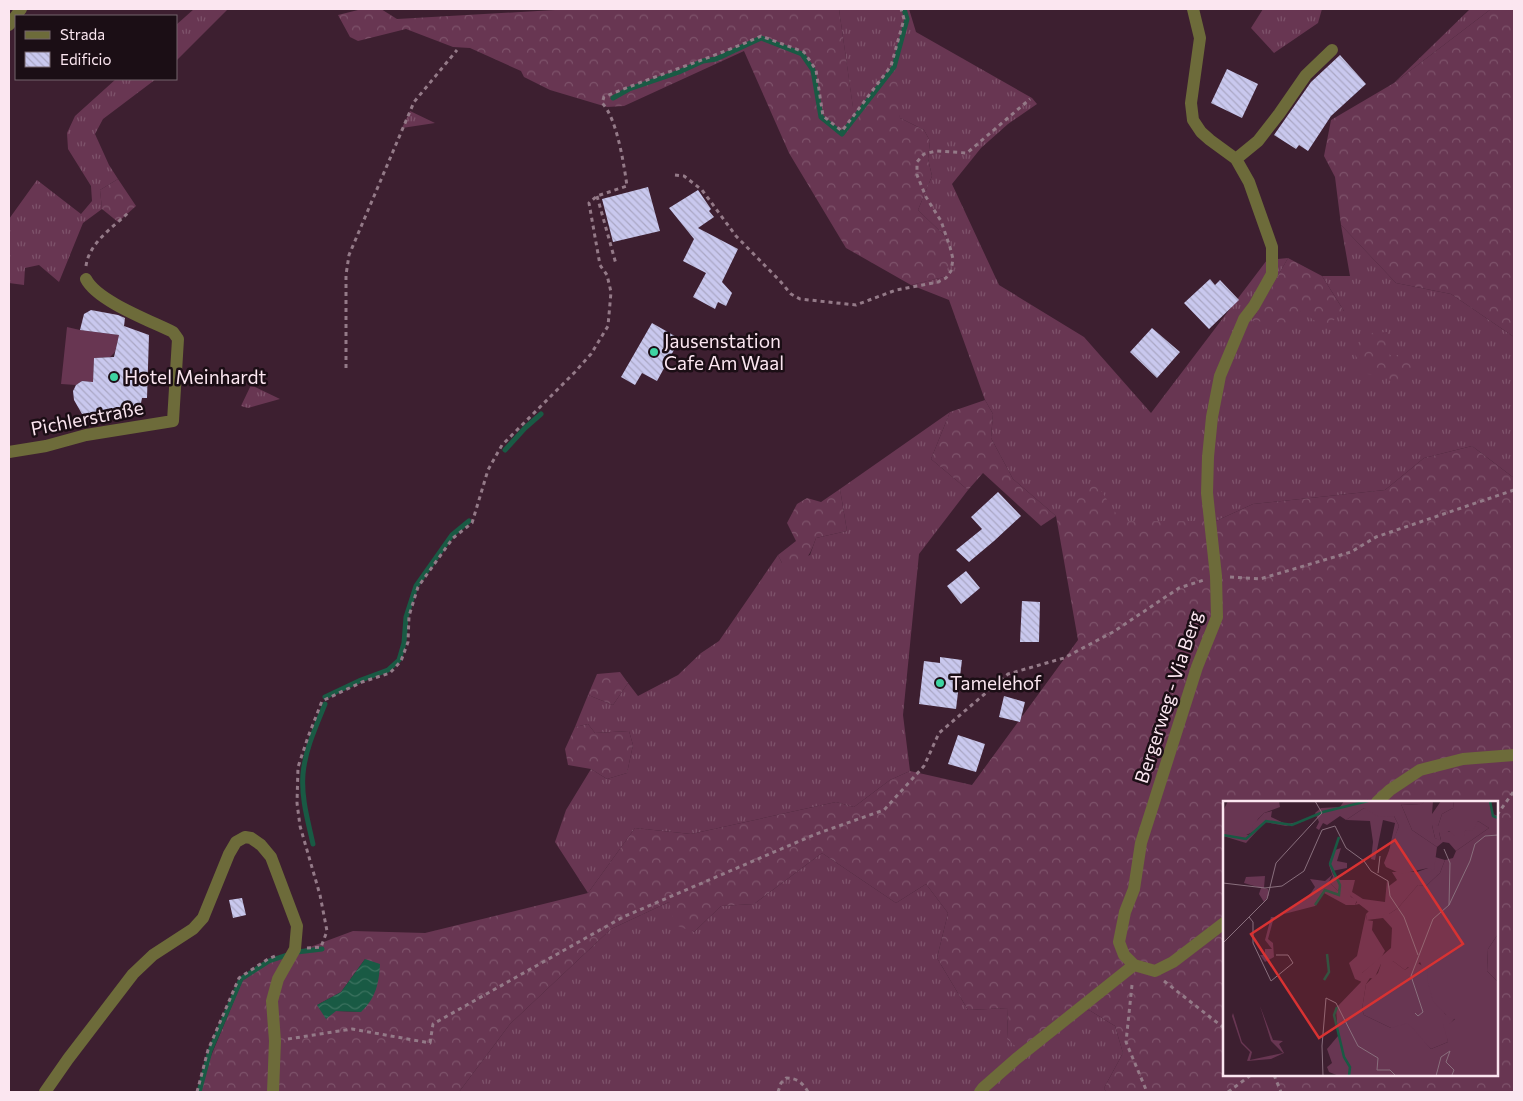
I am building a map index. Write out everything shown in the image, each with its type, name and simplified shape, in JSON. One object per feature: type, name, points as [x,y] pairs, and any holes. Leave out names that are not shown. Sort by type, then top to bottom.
[{"type":"street","name":"Bergerweg - Via Berg","points":[[1134,965],[1124,955],[1119,942],[1125,912],[1134,889],[1144,834],[1197,668],[1218,617],[1216,576],[1207,493],[1208,457],[1213,410],[1220,376],[1231,348],[1244,319],[1254,306],[1272,274],[1272,247],[1249,182],[1236,159],[1201,132],[1193,120],[1190,102],[1200,38],[1193,9]]},
{"type":"street","points":[[1236,159],[1258,141],[1306,76],[1332,50]]},
{"type":"street","name":"Pichlerstraße","points":[[9,452],[48,452],[86,435],[173,421],[178,339],[173,332],[114,303],[94,290],[86,279]]},
{"type":"street","points":[[1378,801],[1390,790],[1420,770],[1463,759],[1514,755]]},
{"type":"street","points":[[45,1092],[78,1045],[133,974],[153,955],[193,928],[203,918],[229,854],[236,842],[244,837],[252,838],[271,857],[297,926],[295,950],[278,979],[272,1001],[275,1041],[273,1092]]},
{"type":"street","points":[[980,1092],[1016,1059],[1134,965],[1154,971],[1173,962],[1223,924]]},
{"type":"path","points":[[197,1092],[208,1050],[239,978],[268,959],[295,950],[321,947],[327,931],[320,895],[300,826],[297,803],[298,767],[322,701],[362,682],[390,673],[401,661],[408,642],[409,616],[418,587],[453,538],[472,523],[488,470],[502,445],[591,354],[608,326],[611,292],[607,275],[600,264],[589,203],[597,196],[627,186],[625,167],[612,122],[607,108],[602,103],[604,97],[678,70],[702,58],[715,56],[761,36],[804,52],[816,70],[823,116],[842,131],[891,66],[904,19],[901,9]]},
{"type":"path","points":[[346,368],[346,275],[350,255],[414,102],[457,50]]},
{"type":"path","points":[[675,175],[684,176],[702,190],[736,236],[791,294],[800,299],[856,305],[896,290],[938,282],[946,278],[951,271],[953,259],[941,221],[926,197],[916,175],[917,162],[924,154],[936,151],[967,153],[1030,99]]},
{"type":"path","points":[[597,196],[616,264]]},
{"type":"path","points":[[86,279],[87,256],[92,247],[128,213]]},
{"type":"path","points":[[275,1041],[352,1029],[430,1043],[433,1024],[623,917],[816,834],[884,810],[924,766],[939,733],[1008,674],[1064,658],[1113,632],[1180,588],[1216,576],[1260,579],[1351,552],[1376,538],[1514,490]]},
{"type":"path","points":[[1498,814],[1514,791]]},
{"type":"path","points":[[1134,965],[1126,1042],[1147,1092]]},
{"type":"path","points":[[1160,978],[1223,1027]]},
{"type":"path","points":[[1228,1092],[1250,1076]]},
{"type":"path","points":[[1274,1076],[1281,1092]]},
{"type":"path","points":[[778,1092],[781,1083],[786,1078],[794,1078],[808,1092]]},
{"type":"green space","points":[[194,9],[228,9],[178,59],[178,23]]},
{"type":"green space","points":[[362,9],[381,9],[397,19],[572,9],[839,9],[853,107],[888,78],[897,79],[900,118],[924,130],[930,141],[928,159],[932,176],[918,210],[947,238],[951,260],[944,277],[911,285],[846,248],[789,153],[744,51],[624,106],[607,107],[550,90],[524,77],[521,71],[470,48],[453,47],[406,29],[358,41],[350,37],[338,15]]},
{"type":"green space","points":[[839,9],[909,9],[916,32],[1032,98],[1037,104],[1008,124],[981,148],[952,184],[999,285],[1084,337],[1151,413],[1267,260],[1288,258],[1253,320],[1301,311],[1344,311],[1322,276],[1350,276],[1341,225],[1396,283],[1451,294],[1514,337],[1514,478],[1472,446],[1424,458],[1385,490],[1253,504],[1216,521],[1121,521],[1056,516],[1013,479],[991,438],[993,414],[985,400],[949,300],[911,285],[944,277],[947,238],[918,210],[932,176],[928,159],[930,141],[924,130],[900,118],[888,78],[853,108]]},
{"type":"green space","points":[[1263,9],[1322,9],[1318,23],[1274,53],[1251,28]]},
{"type":"green space","points":[[1470,9],[1491,9],[1394,83]]},
{"type":"green space","points":[[1491,9],[1514,9],[1514,337],[1451,294],[1396,283],[1341,225],[1335,177],[1324,156],[1331,120],[1394,83]]},
{"type":"green space","points":[[115,80],[155,80],[103,119],[95,134],[109,165],[118,179],[100,190],[102,209],[83,223],[59,282],[39,265],[25,268],[24,285],[9,283],[9,219],[37,180],[81,214],[92,201],[91,186],[68,149],[67,133],[75,116]]},
{"type":"green space","points":[[410,111],[435,123],[402,128]]},
{"type":"green space","points":[[118,179],[136,206],[118,222],[102,209],[100,190]]},
{"type":"green space","points":[[1288,258],[1322,276],[1344,311],[1325,328],[1301,311],[1295,323],[1252,321]]},
{"type":"green space","points":[[67,327],[119,335],[115,352],[110,357],[94,358],[93,382],[82,381],[76,385],[61,384]]},
{"type":"green space","points":[[1387,332],[1390,355],[1406,355],[1415,364],[1400,391],[1385,376],[1367,374],[1351,348],[1371,333]]},
{"type":"green space","points":[[251,385],[280,399],[248,408],[241,406]]},
{"type":"green space","points":[[985,400],[993,414],[991,438],[1013,479],[1056,516],[1041,526],[983,473],[968,490],[931,459],[950,412]]},
{"type":"green space","points":[[950,412],[931,459],[968,490],[919,554],[903,715],[910,771],[890,780],[854,807],[836,802],[691,834],[635,828],[588,893],[555,842],[566,810],[591,769],[607,779],[627,773],[633,745],[629,731],[595,733],[588,724],[575,727],[588,695],[613,705],[628,683],[638,696],[678,675],[701,653],[719,641],[778,555],[782,563],[810,555],[816,538],[847,531],[840,489]]},
{"type":"green space","points":[[1472,446],[1514,478],[1514,1092],[1106,1092],[1104,1088],[1123,1053],[1115,1026],[1089,1010],[1019,1049],[1007,1039],[1008,1008],[968,1010],[937,958],[948,913],[926,884],[896,903],[822,853],[754,904],[721,906],[694,932],[675,925],[669,902],[611,929],[510,1024],[459,1092],[196,1092],[243,979],[270,962],[353,931],[425,933],[588,893],[635,828],[691,834],[836,802],[854,807],[890,780],[910,771],[972,785],[1078,640],[1056,516],[1096,483],[1121,521],[1216,521],[1253,504],[1385,490],[1424,458]],"holes":[[[365,959],[361,1012],[336,1011],[317,1005],[341,992]]]},
{"type":"green space","points":[[840,489],[847,531],[816,538],[811,551],[805,559],[797,562],[782,563],[778,555],[796,541],[787,523],[797,504],[807,498],[821,502]]},
{"type":"green space","points":[[620,672],[628,683],[613,705],[588,695],[597,674]]},
{"type":"green space","points":[[588,724],[595,733],[629,731],[633,745],[627,773],[607,779],[591,769],[568,765],[565,749],[575,727]]},
{"type":"green space","points":[[822,853],[896,903],[926,884],[948,913],[937,958],[968,1010],[1008,1008],[1007,1039],[1089,1010],[1115,1026],[1123,1053],[1104,1088],[1106,1092],[459,1092],[510,1024],[611,929],[669,902],[694,932],[721,906],[754,904]]},
{"type":"water","points":[[365,959],[380,964],[378,984],[370,1001],[361,1012],[336,1011],[326,1019],[317,1005],[341,992]]},
{"type":"building","points":[[1340,55],[1366,84],[1331,116],[1308,151],[1299,145],[1296,149],[1274,135],[1311,82]]},
{"type":"building","points":[[1227,69],[1258,84],[1242,118],[1211,103]]},
{"type":"building","points":[[648,187],[660,231],[613,242],[602,199]]},
{"type":"building","points":[[698,190],[714,217],[698,228],[738,249],[722,282],[732,293],[726,306],[718,302],[715,309],[693,297],[706,273],[683,261],[694,239],[669,208]]},
{"type":"building","points":[[1210,279],[1215,285],[1220,280],[1239,300],[1209,329],[1184,303]]},
{"type":"building","points":[[91,310],[125,318],[124,326],[149,335],[147,398],[142,398],[140,408],[114,408],[114,411],[82,414],[74,400],[73,391],[76,385],[82,381],[93,382],[94,358],[114,357],[119,335],[80,330],[84,314]]},
{"type":"building","name":"Jausenstation Cafe Am Waal","points":[[652,323],[680,339],[657,381],[642,373],[635,385],[621,377]]},
{"type":"building","points":[[1152,328],[1180,352],[1157,378],[1130,352]]},
{"type":"building","points":[[998,492],[1021,516],[969,562],[956,550],[982,529],[971,517]]},
{"type":"building","points":[[966,571],[980,588],[961,604],[947,586]]},
{"type":"building","points":[[1022,601],[1040,602],[1039,642],[1020,642]]},
{"type":"building","name":"Tamelehof","points":[[940,657],[962,660],[956,709],[919,704],[924,661],[940,663]]},
{"type":"building","points":[[1004,696],[1025,702],[1020,722],[999,717]]},
{"type":"building","points":[[958,735],[985,744],[976,772],[948,764]]},
{"type":"building","points":[[242,898],[246,915],[233,918],[229,900]]},
{"type":"waterway","points":[[613,98],[629,89],[679,72],[703,61],[716,59],[761,38],[802,54],[813,70],[821,117],[842,134],[894,67],[907,19],[904,9]]},
{"type":"waterway","points":[[505,450],[541,414]]},
{"type":"waterway","points":[[325,697],[388,670],[399,660],[404,643],[406,617],[416,586],[452,535],[469,521]]},
{"type":"waterway","points":[[313,844],[304,801],[303,774],[308,747],[325,704]]},
{"type":"waterway","points":[[297,952],[322,949]]},
{"type":"waterway","points":[[199,1092],[210,1051],[241,979],[269,961],[290,954]]},
{"type":"place","name":"Jausenstation Cafe Am Waal","points":[[654,352]]},
{"type":"place","name":"Hotel Meinhardt","points":[[114,377]]},
{"type":"place","name":"Tamelehof","points":[[940,683]]}]
